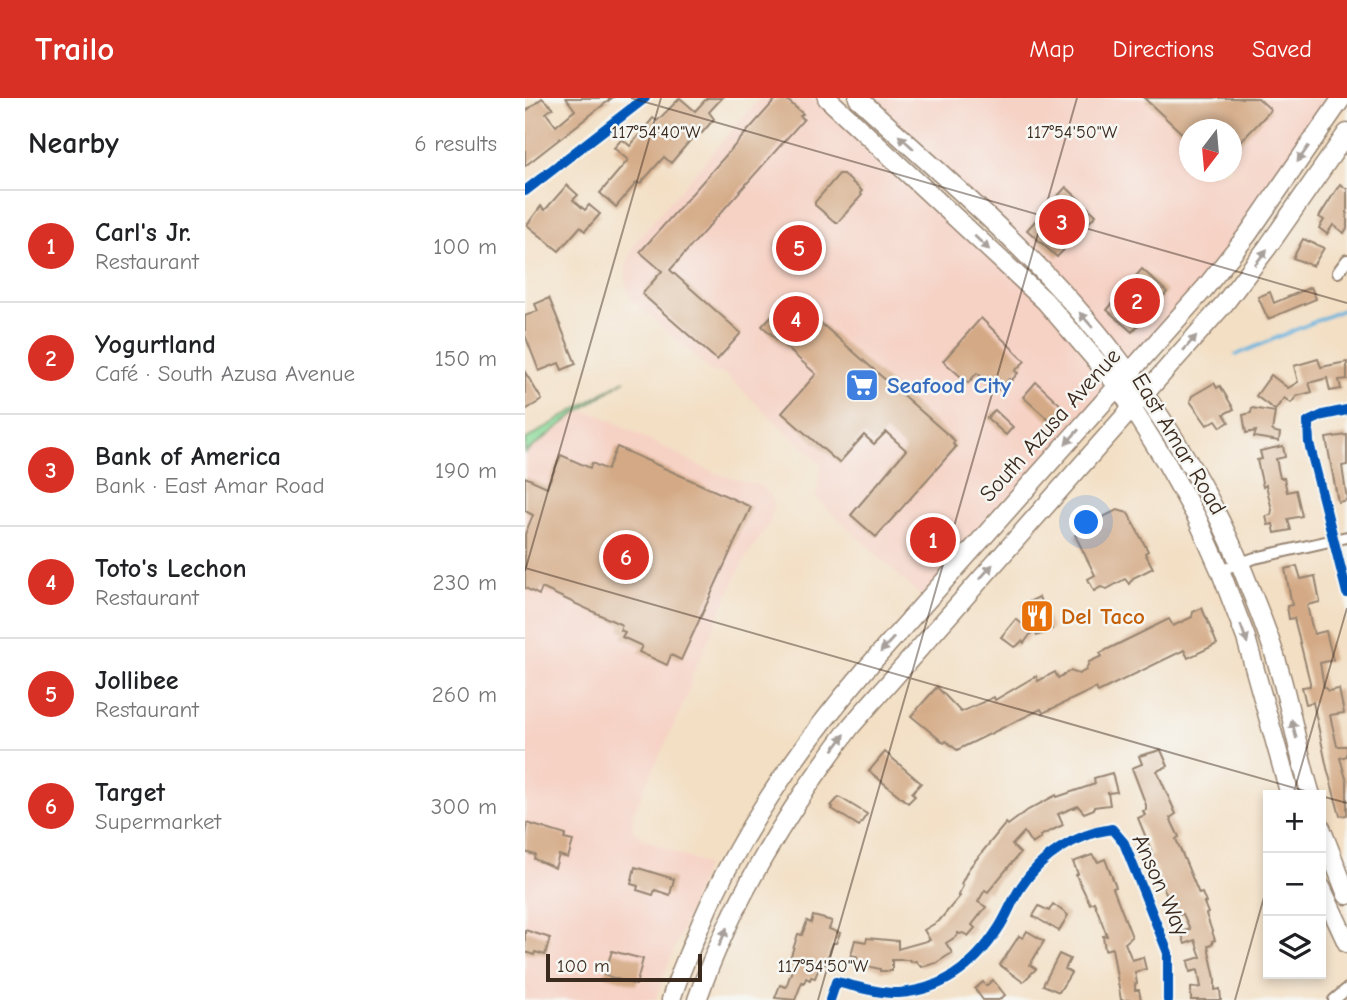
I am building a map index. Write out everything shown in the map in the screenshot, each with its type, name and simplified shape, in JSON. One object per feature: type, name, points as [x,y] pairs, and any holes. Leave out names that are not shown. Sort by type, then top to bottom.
[{"type":"main road","name":"East Amar Road","points":[[827,98],[1045,301],[1123,379],[1145,394],[1203,486],[1239,563],[1275,657],[1310,790]]},
{"type":"main road","name":"East Amar Road","points":[[858,98],[1009,238],[1070,301],[1123,379],[1132,409],[1197,518],[1220,570],[1246,638],[1289,790]]},
{"type":"main road","name":"South Azusa Avenue","points":[[671,1000],[704,918],[758,812],[831,710],[1205,288],[1265,209],[1342,98]]},
{"type":"main road","points":[[697,1000],[727,928],[762,858],[851,726],[1224,304],[1347,133]]},
{"type":"main road","points":[[1265,209],[1283,225]]},
{"type":"main road","points":[[933,594],[951,612]]},
{"type":"main road","points":[[1326,841],[1347,895]]},
{"type":"main road","points":[[1326,898],[1347,943]]},
{"type":"street","points":[[525,191],[645,98]]},
{"type":"street","points":[[1338,272],[1347,260]]},
{"type":"street","points":[[1347,410],[1323,415],[1308,422],[1309,443],[1341,539],[1347,593]]},
{"type":"street","points":[[1220,570],[1341,539]]},
{"type":"street","name":"Anson Way","points":[[897,997],[926,989],[957,975],[998,929],[1021,886],[1049,854],[1094,831],[1112,829],[1124,843],[1168,953],[1168,1000]]},
{"type":"street","points":[[830,1000],[837,982],[897,997]]},
{"type":"street","points":[[1334,1000],[1347,989]]},
{"type":"shaded area","points":[[760,98],[827,98],[1045,301],[1118,386],[926,601],[816,498],[821,464],[726,375],[711,371],[632,300],[626,286],[626,268],[632,249],[640,236]]},
{"type":"shaded area","points":[[858,98],[1342,98],[1265,209],[1129,373],[1116,355]]},
{"type":"shaded area","points":[[582,411],[600,415],[714,473],[761,486],[771,496],[774,504],[769,524],[743,562],[693,673],[687,696],[633,813],[634,831],[642,838],[706,865],[655,1000],[525,1000],[525,453]]},
{"type":"green space","points":[[625,380],[574,415],[525,453],[525,440]]},
{"type":"building","points":[[542,98],[553,108],[546,113],[556,126],[575,110],[566,98],[612,98],[525,166],[525,112]]},
{"type":"building","points":[[680,98],[695,111],[707,98],[722,98],[709,112],[714,119],[702,133],[699,130],[671,163],[664,157],[640,184],[637,182],[616,207],[600,193],[628,160],[614,148],[622,139],[630,146],[653,118],[657,121]]},
{"type":"building","points":[[777,98],[785,98],[803,114],[800,116],[804,119],[670,270],[741,333],[717,360],[642,294],[662,271],[640,252]]},
{"type":"building","points":[[1144,98],[1258,98],[1271,110],[1242,140],[1242,119],[1179,119],[1179,130]]},
{"type":"building","points":[[839,174],[843,174],[862,191],[862,195],[838,222],[835,222],[815,205],[815,202]]},
{"type":"building","points":[[1340,184],[1347,189],[1347,228],[1344,233],[1333,225],[1327,234],[1319,228],[1324,220],[1319,217]]},
{"type":"building","points":[[567,185],[578,195],[573,200],[585,210],[589,205],[600,214],[585,231],[580,227],[559,251],[527,225],[541,206],[545,210]]},
{"type":"building","points":[[1066,187],[1096,215],[1057,257],[1027,230]]},
{"type":"building","points":[[789,227],[793,230],[795,227],[815,245],[812,247],[815,250],[801,266],[798,263],[796,266],[776,249],[778,246],[775,243]]},
{"type":"building","points":[[1303,239],[1324,248],[1313,266],[1293,258]]},
{"type":"building","points":[[1142,269],[1167,292],[1132,332],[1107,310]]},
{"type":"building","points":[[1311,287],[1316,299],[1268,319],[1258,297],[1270,292],[1274,303]]},
{"type":"building","points":[[790,296],[955,441],[953,444],[956,447],[876,537],[851,515],[906,450],[886,432],[874,444],[864,435],[839,463],[782,413],[816,374],[762,326]]},
{"type":"building","points":[[549,298],[576,364],[562,370],[559,363],[539,371],[525,335],[525,316],[538,311],[535,304]]},
{"type":"building","points":[[981,318],[1025,361],[1015,371],[1018,373],[1011,381],[1009,379],[999,390],[977,373],[968,383],[943,361]]},
{"type":"building","points":[[1318,359],[1321,367],[1347,362],[1347,379],[1339,380],[1341,389],[1330,391],[1327,378],[1309,383],[1312,392],[1297,396],[1291,403],[1284,398],[1275,410],[1256,396],[1271,375],[1288,388],[1298,382],[1294,366]]},
{"type":"building","points":[[525,372],[542,400],[525,410]]},
{"type":"building","points":[[1036,382],[1064,408],[1051,422],[1023,397]]},
{"type":"building","points":[[1214,383],[1217,388],[1220,386],[1234,409],[1224,414],[1229,422],[1221,427],[1216,420],[1207,425],[1190,401],[1192,396]]},
{"type":"building","points":[[1252,408],[1275,412],[1272,431],[1280,433],[1279,441],[1254,437],[1256,431],[1246,433],[1243,415],[1251,413]]},
{"type":"building","points":[[995,410],[1013,427],[1006,435],[987,418]]},
{"type":"building","points":[[1347,435],[1347,465],[1342,466],[1347,500],[1338,502],[1326,438]]},
{"type":"building","points":[[1283,446],[1285,457],[1276,459],[1280,478],[1284,478],[1287,492],[1296,490],[1302,516],[1288,519],[1291,530],[1275,533],[1273,524],[1268,525],[1266,516],[1271,515],[1272,510],[1257,460],[1262,459],[1260,451]]},
{"type":"building","points":[[617,447],[751,507],[681,660],[671,655],[667,665],[639,652],[642,646],[622,637],[625,632],[620,630],[622,625],[542,588],[539,595],[525,588],[525,534],[533,515],[525,511],[525,477],[547,487],[561,455],[590,468],[592,463],[607,470]]},
{"type":"building","points":[[1117,510],[1128,513],[1148,551],[1145,553],[1153,568],[1133,578],[1129,584],[1125,579],[1107,589],[1101,587],[1094,591],[1088,579],[1095,575],[1075,535],[1089,528],[1087,525]]},
{"type":"building","points":[[932,520],[952,538],[949,541],[953,545],[947,552],[943,549],[931,562],[911,544]]},
{"type":"building","points":[[1297,566],[1301,579],[1315,576],[1320,602],[1307,605],[1314,634],[1326,631],[1333,660],[1320,663],[1324,687],[1328,691],[1339,689],[1344,713],[1330,715],[1337,746],[1347,746],[1347,756],[1340,758],[1347,782],[1347,815],[1340,816],[1313,702],[1306,704],[1302,687],[1310,686],[1310,682],[1294,618],[1289,619],[1287,606],[1292,605],[1285,569]]},
{"type":"building","name":"Del Taco","points":[[1039,597],[1052,629],[1037,636],[1022,605]]},
{"type":"building","points":[[1202,608],[1217,644],[1188,658],[1184,650],[1098,692],[1096,688],[1043,713],[1041,709],[957,750],[911,716],[937,687],[961,712],[994,697],[995,700],[1036,676],[1038,681],[1055,672],[1058,678],[1070,671],[1079,674],[1086,670],[1089,662],[1102,656],[1100,653],[1169,619],[1173,626],[1192,617],[1193,612]]},
{"type":"building","points":[[1016,619],[1032,632],[1024,643],[1022,641],[1014,647],[1001,637]]},
{"type":"building","points":[[1161,750],[1168,766],[1157,771],[1176,814],[1170,818],[1179,837],[1176,839],[1199,894],[1202,893],[1206,903],[1206,914],[1215,940],[1208,946],[1215,990],[1220,989],[1221,1000],[1191,1000],[1191,988],[1201,987],[1198,970],[1190,972],[1188,961],[1201,957],[1195,940],[1185,944],[1181,932],[1190,929],[1183,914],[1176,916],[1150,856],[1153,855],[1138,818],[1145,815],[1143,811],[1146,810],[1146,805],[1132,768],[1142,764],[1139,756]]},
{"type":"building","points":[[885,752],[921,783],[908,803],[869,771]]},
{"type":"building","points":[[1112,773],[1117,792],[1108,793],[1110,805],[1094,807],[1084,813],[1078,806],[1058,814],[1063,825],[1040,836],[1041,838],[1032,844],[1024,832],[1012,845],[1020,853],[988,892],[985,890],[978,902],[986,907],[972,925],[975,928],[968,936],[958,933],[946,943],[952,953],[936,963],[921,967],[916,961],[892,960],[892,971],[880,971],[858,964],[857,956],[851,955],[855,940],[866,942],[867,938],[898,941],[898,949],[930,940],[924,930],[939,921],[960,896],[958,895],[963,886],[961,884],[969,868],[1006,823],[1008,825],[1028,810],[1056,795],[1057,797],[1095,784],[1094,778]]},
{"type":"building","points":[[839,797],[867,814],[859,826],[832,809],[831,806]]},
{"type":"building","points":[[527,823],[566,835],[564,839],[573,841],[568,858],[559,855],[555,868],[525,852]]},
{"type":"building","points":[[1092,855],[1098,862],[1105,859],[1116,887],[1113,888],[1132,937],[1125,943],[1132,960],[1143,957],[1146,969],[1135,972],[1135,990],[1139,990],[1141,1000],[1121,1000],[1112,948],[1105,950],[1103,936],[1107,936],[1100,917],[1094,902],[1090,904],[1076,875],[1078,874],[1073,862]]},
{"type":"building","points":[[635,867],[674,879],[670,895],[655,890],[653,895],[637,890],[638,886],[631,884]]},
{"type":"building","points":[[1053,904],[1068,915],[1059,931],[1033,916],[1039,906],[1049,911]]},
{"type":"building","points":[[813,916],[832,921],[829,929],[840,933],[836,943],[833,943],[824,966],[820,965],[815,978],[806,978],[804,983],[802,982],[795,1000],[775,998],[780,985],[786,987],[793,967],[788,965],[798,934],[802,935],[807,921],[811,923]]},
{"type":"building","points":[[525,930],[550,938],[545,955],[525,952]]},
{"type":"building","points":[[1027,931],[1044,941],[1030,965],[1036,969],[1023,982],[1000,965],[1019,936],[1023,938]]},
{"type":"building","points":[[612,951],[643,959],[636,985],[604,975]]},
{"type":"building","points":[[1059,954],[1070,959],[1065,969],[1071,973],[1059,992],[1043,985]]},
{"type":"building","points":[[993,980],[1005,995],[999,1000],[983,1000],[975,989],[983,982],[986,986]]},
{"type":"waterway","points":[[1236,355],[1347,308]]},
{"type":"cycle path","points":[[525,191],[645,98]]},
{"type":"cycle path","points":[[1347,410],[1323,415],[1308,422],[1309,443],[1347,593]]},
{"type":"cycle path","points":[[830,1000],[836,982],[899,993],[915,991],[944,981],[979,954],[1001,924],[1021,887],[1049,856],[1073,841],[1112,829],[1124,843],[1168,953],[1168,1000]]},
{"type":"place","name":"Bank of America","points":[[1062,222]]},
{"type":"place","name":"Jollibee","points":[[799,248]]},
{"type":"place","name":"Yogurtland","points":[[1137,301]]},
{"type":"place","name":"Toto's Lechon","points":[[796,319]]},
{"type":"place","name":"Seafood City","points":[[862,385]]},
{"type":"place","name":"Carl's Jr.","points":[[933,540]]},
{"type":"place","name":"Target","points":[[626,557]]},
{"type":"place","name":"Del Taco","points":[[1037,616]]}]
